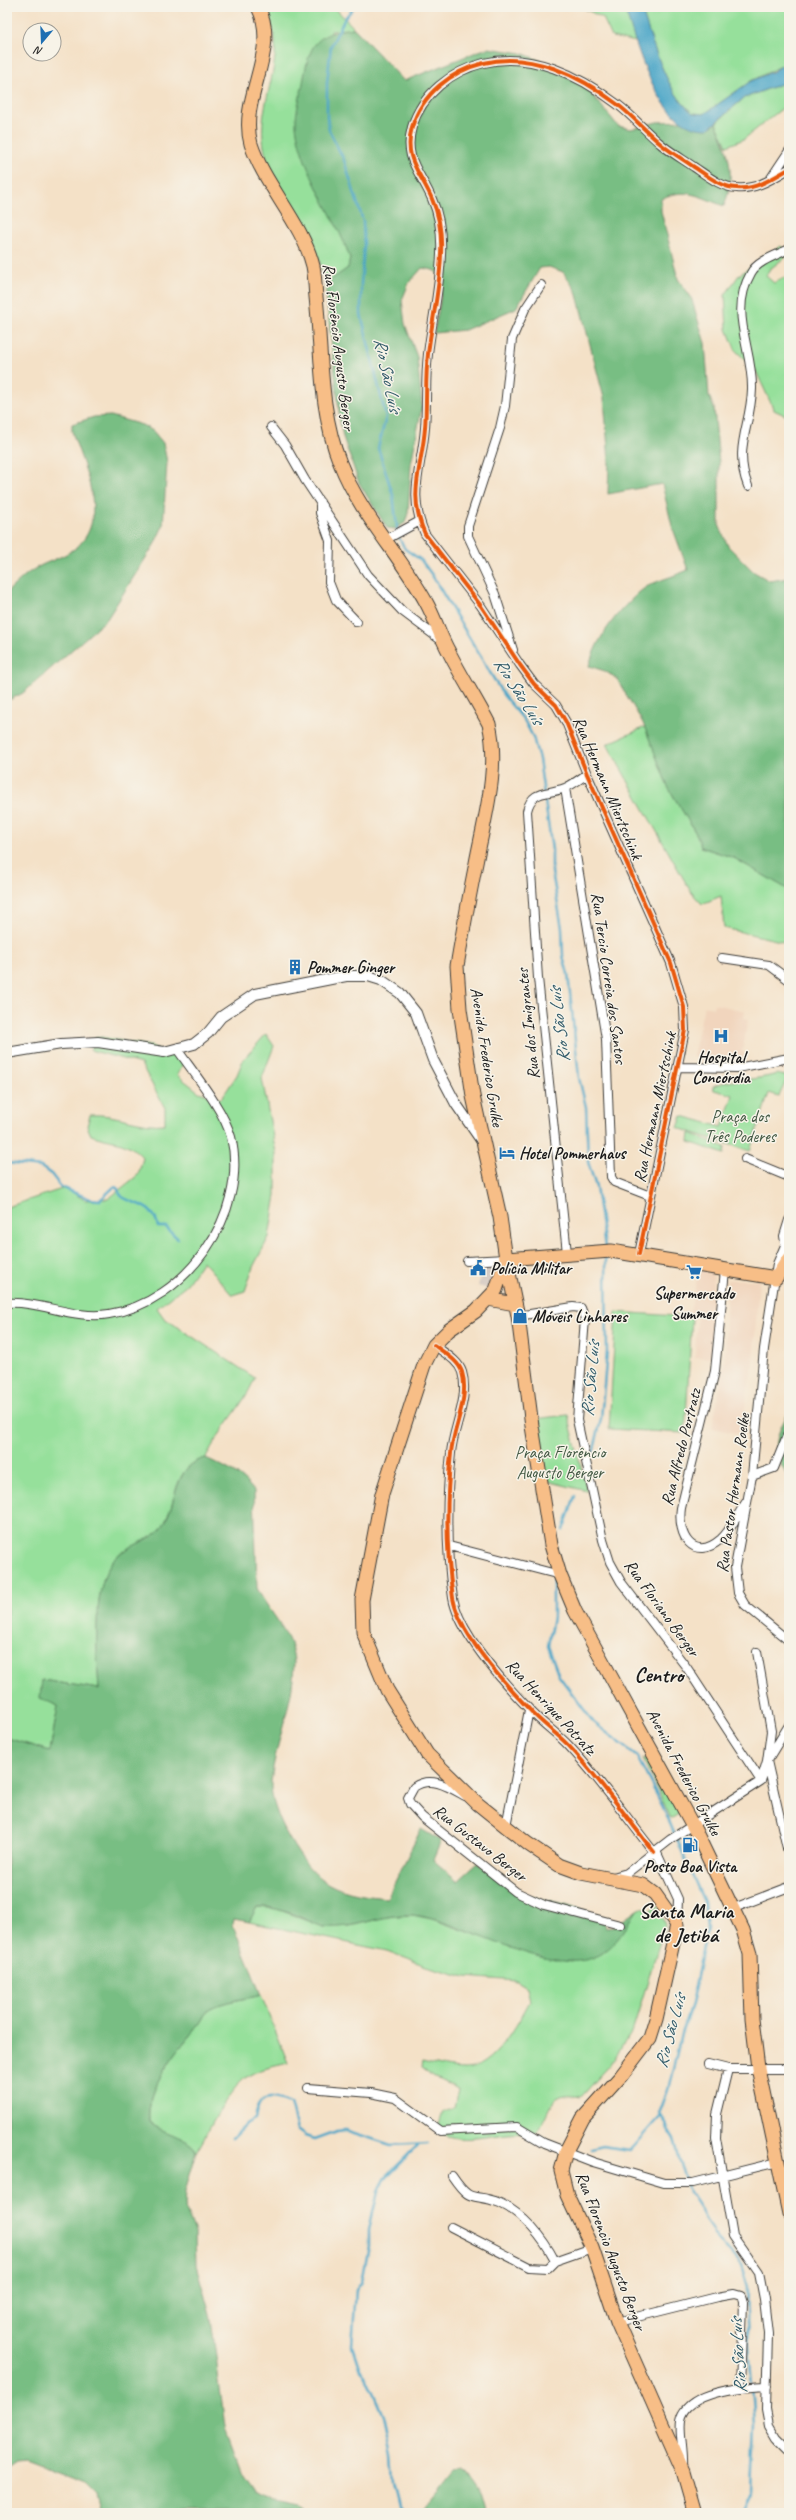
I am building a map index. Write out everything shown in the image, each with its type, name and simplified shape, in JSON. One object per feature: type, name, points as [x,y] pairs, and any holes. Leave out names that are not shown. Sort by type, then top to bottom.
[{"type":"main road","name":"Rua Florêncio Augusto Berger","points":[[258,7],[263,18],[265,40],[250,110],[249,127],[252,144],[299,231],[313,267],[326,412],[333,445],[340,465],[355,492],[389,538],[426,602],[442,638]]},
{"type":"main road","name":"Avenida Frederico Grulke","points":[[442,638],[489,724],[492,743],[487,804],[457,966],[460,1009],[473,1096],[482,1142],[500,1217],[506,1259],[517,1310],[551,1545],[560,1575],[575,1611],[688,1828],[734,1908],[743,1930],[750,1954],[752,2019],[758,2068],[789,2214]]},
{"type":"main road","points":[[677,1925],[655,1894],[643,1885],[581,1873],[559,1865],[478,1804],[427,1754],[418,1741],[387,1690],[364,1632],[361,1616],[382,1494],[424,1365],[434,1346],[449,1330],[476,1311],[496,1290],[506,1259],[567,1253],[611,1251],[639,1254],[776,1278],[789,1258]]},
{"type":"main road","points":[[488,1299],[517,1310]]},
{"type":"main road","name":"Rua Florencio Augusto Berger","points":[[677,1925],[656,2019],[650,2038],[622,2076],[583,2118],[566,2151],[561,2171],[567,2195],[592,2248],[617,2322],[683,2471],[695,2513]]},
{"type":"street","name":"Rua Hermann Miertschink","points":[[639,1254],[678,1067],[685,1019],[684,1007],[671,963],[560,712],[518,662],[481,606],[425,534],[420,521],[415,505],[425,426],[428,354],[438,301],[442,234],[432,200],[410,158],[408,145],[413,125],[422,104],[432,90],[453,76],[483,63],[506,60],[527,61],[544,65],[582,82],[618,104],[663,146],[721,184],[734,188],[752,187],[789,169]]},
{"type":"street","points":[[771,179],[788,153]]},
{"type":"street","points":[[748,486],[742,469],[742,449],[752,390],[740,301],[751,272],[759,264],[789,249]]},
{"type":"street","points":[[518,662],[495,594],[468,536],[468,526],[500,428],[505,406],[512,339],[525,309],[541,285]]},
{"type":"street","points":[[271,427],[285,445],[305,480],[368,575],[402,611],[442,638]]},
{"type":"street","points":[[319,499],[320,514],[330,541],[330,582],[336,600],[357,622]]},
{"type":"street","points":[[389,538],[420,521]]},
{"type":"street","points":[[566,788],[587,774]]},
{"type":"street","name":"Rua dos Imigrantes","points":[[566,788],[536,795],[531,799],[527,811],[538,978],[567,1253]]},
{"type":"street","name":"Rua Tercio Correia dos Santos","points":[[566,788],[606,1039],[611,1177],[614,1182],[650,1196]]},
{"type":"street","points":[[722,958],[769,965],[789,980]]},
{"type":"street","points":[[7,1053],[61,1044],[92,1043],[118,1044],[164,1052],[194,1044],[208,1033],[221,1017],[255,994],[346,976],[368,976],[381,980],[400,993],[416,1013],[433,1060],[456,1104],[482,1142]]},
{"type":"street","points":[[7,1303],[20,1302],[74,1312],[107,1315],[143,1305],[168,1289],[197,1261],[217,1233],[231,1195],[233,1152],[231,1136],[224,1121],[177,1049]]},
{"type":"street","points":[[678,1067],[737,1068],[789,1058]]},
{"type":"street","points":[[745,1159],[789,1178]]},
{"type":"street","name":"Rua Pastor Hermann Roelke","points":[[789,1220],[784,1236],[787,1239],[777,1264],[764,1348],[749,1499],[735,1567],[738,1593],[745,1605],[789,1641]]},
{"type":"street","points":[[467,1261],[506,1259]]},
{"type":"street","name":"Rua Alfredo Portratz","points":[[725,1270],[715,1371],[681,1508],[679,1522],[688,1543],[696,1548],[704,1548],[722,1538],[749,1499]]},
{"type":"street","name":"Rua Floriano Berger","points":[[517,1310],[573,1307],[581,1308],[584,1311],[585,1319],[577,1420],[603,1540],[610,1562],[622,1582],[687,1668],[761,1781]]},
{"type":"street","name":"Rua Henrique Potratz","points":[[434,1346],[458,1364],[464,1380],[462,1401],[451,1450],[449,1546],[453,1600],[464,1629],[529,1710],[569,1746],[655,1852],[678,1899],[677,1925]]},
{"type":"street","points":[[752,1476],[774,1468],[789,1431]]},
{"type":"street","points":[[449,1546],[560,1575]]},
{"type":"street","points":[[608,1878],[628,1873],[671,1839],[761,1781],[767,1761],[771,1731],[757,1652]]},
{"type":"street","points":[[506,1826],[529,1710]]},
{"type":"street","points":[[767,1761],[787,1736],[789,1725]]},
{"type":"street","points":[[767,1761],[785,1822],[789,1857]]},
{"type":"street","name":"Rua Gustavo Berger","points":[[478,1804],[444,1785],[431,1781],[414,1787],[408,1798],[410,1804],[422,1817],[516,1892],[544,1905],[620,1925]]},
{"type":"street","points":[[734,1908],[789,1887]]},
{"type":"street","points":[[708,2064],[728,2069],[789,2069]]},
{"type":"street","points":[[728,2069],[717,2114],[716,2138],[733,2236],[759,2272],[768,2334],[763,2386],[769,2426],[776,2438],[789,2451]]},
{"type":"street","points":[[308,2088],[388,2095],[401,2101],[440,2131],[517,2127],[544,2143],[593,2162],[676,2184],[693,2183],[778,2162]]},
{"type":"street","points":[[452,2176],[469,2196],[498,2202],[519,2216],[542,2240],[555,2261]]},
{"type":"street","points":[[451,2227],[529,2267],[548,2268],[555,2261],[592,2248]]},
{"type":"street","points":[[617,2322],[717,2297],[734,2294],[741,2296],[744,2302],[742,2388]]},
{"type":"street","points":[[683,2471],[681,2420],[684,2409],[699,2399],[742,2388],[763,2386]]},
{"type":"shaded area","name":"Hospital Concórdia","points":[[714,1004],[745,1011],[744,1018],[748,1019],[742,1052],[745,1054],[744,1061],[700,1065],[701,1059],[693,1057],[704,1006],[713,1008]]},
{"type":"shaded area","points":[[484,1263],[500,1267],[493,1290],[478,1286]]},
{"type":"shaded area","points":[[699,1269],[713,1272],[711,1358],[695,1357],[697,1317],[694,1317],[694,1313],[690,1312]]},
{"type":"shaded area","points":[[727,1280],[759,1280],[753,1362],[740,1434],[712,1428],[725,1361]]},
{"type":"green space","points":[[262,7],[334,7],[354,28],[331,31],[345,244],[350,258],[348,268],[325,284],[320,262],[312,240],[273,174],[265,152],[263,123],[265,106],[273,73],[275,40],[271,23]]},
{"type":"green space","points":[[581,7],[624,7],[636,42],[612,37],[603,18]]},
{"type":"green space","points":[[641,7],[789,7],[789,62],[751,81],[704,114],[693,113],[683,104],[667,79]]},
{"type":"green space","points":[[354,28],[404,81],[489,48],[521,53],[563,69],[585,86],[618,126],[631,129],[657,122],[683,121],[692,126],[708,129],[716,123],[727,154],[730,174],[728,195],[724,206],[701,197],[686,193],[678,193],[661,199],[661,211],[678,279],[691,297],[705,343],[709,396],[714,408],[719,463],[719,525],[728,546],[754,572],[770,581],[789,578],[789,890],[734,858],[701,847],[697,835],[668,787],[643,723],[617,679],[605,671],[589,666],[592,655],[603,634],[617,615],[634,597],[652,584],[688,570],[672,526],[662,484],[608,494],[609,462],[604,398],[576,291],[563,272],[549,267],[540,268],[516,308],[465,330],[434,333],[441,293],[440,278],[434,271],[422,268],[409,283],[402,300],[405,324],[417,357],[422,406],[411,464],[408,513],[405,523],[395,529],[387,528],[359,483],[343,437],[340,421],[325,284],[348,268],[350,258],[344,242],[305,160],[299,143],[296,126],[306,65],[313,47],[324,36]]},
{"type":"green space","points":[[789,81],[789,103],[744,139],[727,146],[716,123],[744,98]]},
{"type":"green space","points":[[781,246],[789,254],[769,270],[766,276],[774,283],[789,275],[789,417],[774,410],[755,369],[736,351],[727,329],[725,295],[739,275]]},
{"type":"green space","points":[[111,416],[142,425],[153,431],[163,443],[167,462],[163,526],[154,545],[107,619],[23,693],[7,701],[7,592],[34,569],[74,549],[87,534],[92,520],[93,505],[91,490],[72,431],[72,424],[94,417]]},
{"type":"green space","points":[[645,727],[668,787],[697,835],[701,847],[734,858],[789,890],[789,943],[724,928],[721,896],[702,904],[691,892],[607,744]]},
{"type":"green space","points":[[266,1034],[274,1046],[262,1078],[276,1153],[276,1195],[269,1237],[253,1267],[245,1291],[232,1295],[203,1261],[187,1284],[157,1308],[164,1318],[255,1378],[244,1399],[217,1437],[206,1458],[195,1462],[187,1468],[181,1476],[168,1516],[163,1526],[148,1539],[123,1551],[109,1566],[103,1581],[97,1618],[99,1689],[42,1680],[58,1706],[50,1751],[7,1738],[7,1207],[65,1188],[85,1200],[108,1199],[138,1175],[143,1158],[125,1144],[91,1135],[87,1126],[90,1115],[109,1116],[146,1124],[165,1124],[165,1108],[141,1064],[90,1050],[96,1036],[151,1046],[185,1060],[177,1075],[199,1092],[221,1099],[237,1075],[243,1060]]},
{"type":"green space","name":"Praça dos Três Poderes","points":[[777,1074],[788,1077],[779,1096],[769,1093],[750,1151],[678,1128],[682,1116],[722,1127],[733,1095],[714,1090],[713,1086],[721,1083],[761,1078]]},
{"type":"green space","points":[[690,1133],[725,1147],[724,1154],[689,1142]]},
{"type":"green space","points":[[616,1312],[692,1317],[685,1433],[609,1429]]},
{"type":"green space","points":[[789,1412],[789,1479],[783,1469],[777,1453],[777,1438]]},
{"type":"green space","name":"Praça Florêncio Augusto Berger","points":[[568,1415],[587,1491],[543,1480],[534,1419]]},
{"type":"green space","points":[[206,1458],[238,1475],[254,1491],[257,1588],[285,1633],[293,1652],[294,1663],[288,1708],[273,1767],[271,1782],[272,1794],[282,1824],[299,1854],[309,1867],[329,1884],[343,1890],[358,1894],[387,1898],[421,1829],[441,1841],[433,1860],[458,1881],[478,1863],[524,1895],[566,1904],[602,1916],[606,1927],[615,1926],[637,1910],[620,1936],[608,1949],[589,1959],[566,1961],[540,1957],[433,1919],[412,1915],[390,1916],[348,1926],[326,1927],[319,1926],[283,1911],[257,1907],[249,1922],[234,1919],[233,1925],[261,1995],[227,2002],[208,2010],[200,2023],[174,2056],[158,2082],[152,2095],[149,2108],[149,2122],[187,2141],[197,2151],[185,2192],[184,2205],[195,2233],[196,2265],[211,2318],[225,2427],[242,2472],[254,2489],[276,2502],[295,2506],[304,2513],[101,2513],[96,2494],[85,2483],[27,2461],[16,2462],[7,2468],[7,1738],[50,1751],[58,1706],[40,1698],[42,1680],[99,1689],[97,1618],[103,1581],[109,1566],[123,1551],[159,1531],[168,1516],[178,1485],[187,1468],[195,1462]]},
{"type":"green space","points":[[643,1759],[650,1761],[680,1813],[671,1819]]},
{"type":"green space","points":[[658,1906],[665,1925],[633,2029],[611,2064],[581,2097],[560,2097],[555,2101],[544,2121],[531,2135],[508,2134],[471,2138],[448,2136],[437,2131],[443,2112],[454,2108],[458,2089],[433,2077],[421,2068],[422,2062],[449,2068],[465,2069],[476,2067],[486,2061],[504,2043],[530,2001],[527,1987],[517,1981],[466,1977],[426,1966],[387,1951],[249,1922],[257,1907],[277,1909],[324,1927],[350,1926],[386,1917],[412,1915],[432,1919],[530,1954],[571,1962],[623,1932],[637,1910],[642,1908],[650,1911]]},
{"type":"green space","points":[[261,1995],[288,2063],[259,2071],[244,2079],[224,2103],[197,2151],[180,2138],[149,2122],[149,2108],[152,2095],[158,2082],[174,2056],[200,2023],[208,2010],[227,2002]]},
{"type":"green space","points":[[464,2472],[479,2491],[485,2502],[487,2513],[420,2513],[432,2502],[455,2473]]},
{"type":"water","points":[[624,7],[641,7],[667,79],[683,104],[693,113],[704,114],[751,81],[774,71],[787,62],[789,81],[744,98],[708,129],[690,126],[675,116],[662,101],[652,83],[635,42]]},
{"type":"waterway","name":"Rio São Luís","points":[[354,7],[345,18],[331,46],[327,83],[327,117],[329,130],[344,160],[363,221],[364,246],[361,284],[361,314],[386,417],[378,448],[393,495],[398,536],[405,549],[421,560],[432,575],[504,696],[524,720],[533,737],[539,759],[552,850],[552,872],[562,928],[563,956],[568,974],[579,1078],[586,1107],[588,1162],[596,1187],[605,1247]]},
{"type":"waterway","points":[[7,1163],[41,1167],[51,1174],[61,1187],[90,1199],[100,1200],[114,1187],[117,1188],[123,1197],[150,1211],[154,1215],[158,1227],[166,1227],[178,1239]]},
{"type":"waterway","name":"Rio São Luís","points":[[593,1454],[601,1419],[607,1351],[606,1256]]},
{"type":"waterway","name":"Rio São Luís","points":[[563,1530],[575,1496]]},
{"type":"waterway","name":"Rio São Luís","points":[[553,1579],[553,1617],[548,1646],[559,1676],[594,1723],[636,1755],[662,1805],[704,1902],[707,1928],[691,2005],[681,2034],[668,2090],[659,2114],[674,2139],[689,2192],[701,2210],[714,2235],[741,2265],[748,2288],[747,2321],[755,2425],[752,2492],[742,2513]]},
{"type":"waterway","points":[[232,2138],[247,2123],[255,2119],[259,2105],[262,2101],[271,2098],[290,2103],[297,2130],[305,2136],[314,2139],[336,2131],[345,2130],[391,2145],[428,2143]]},
{"type":"waterway","points":[[591,2149],[603,2146],[630,2150],[660,2116]]},
{"type":"waterway","points":[[402,2513],[394,2480],[392,2452],[384,2416],[374,2392],[360,2370],[352,2346],[356,2290],[362,2282],[369,2246],[369,2229],[378,2192],[384,2179],[418,2145]]},
{"type":"cycle path","points":[[639,1254],[685,1030],[684,1007],[671,963],[587,774],[566,722],[556,705],[534,684],[481,606],[425,534],[420,520],[416,493],[425,428],[427,363],[439,279],[441,240],[437,213],[432,199],[411,156],[410,138],[412,127],[423,104],[430,94],[449,78],[484,63],[502,60],[519,60],[554,68],[587,84],[623,109],[666,148],[709,177],[726,186],[737,188],[751,187],[764,183],[789,169]]},
{"type":"cycle path","points":[[434,1345],[457,1364],[462,1372],[464,1382],[463,1402],[452,1443],[448,1489],[449,1562],[453,1598],[457,1612],[473,1642],[507,1686],[534,1714],[564,1741],[580,1759],[654,1852]]},
{"type":"place","name":"Pommer Ginger","points":[[295,967]]},
{"type":"place","name":"Hospital Concórdia","points":[[721,1036]]},
{"type":"place","name":"Hotel Pommerhaus","points":[[507,1153]]},
{"type":"place","name":"Polícia Militar","points":[[478,1268]]},
{"type":"place","name":"Supermercado Summer","points":[[694,1272]]},
{"type":"place","name":"Móveis Linhares","points":[[520,1316]]},
{"type":"place","name":"Posto Boa Vista","points":[[690,1845]]},
{"type":"district","name":"Centro","points":[[659,1675]]},
{"type":"district","name":"Santa Maria de Jetibá","points":[[686,1923]]}]
